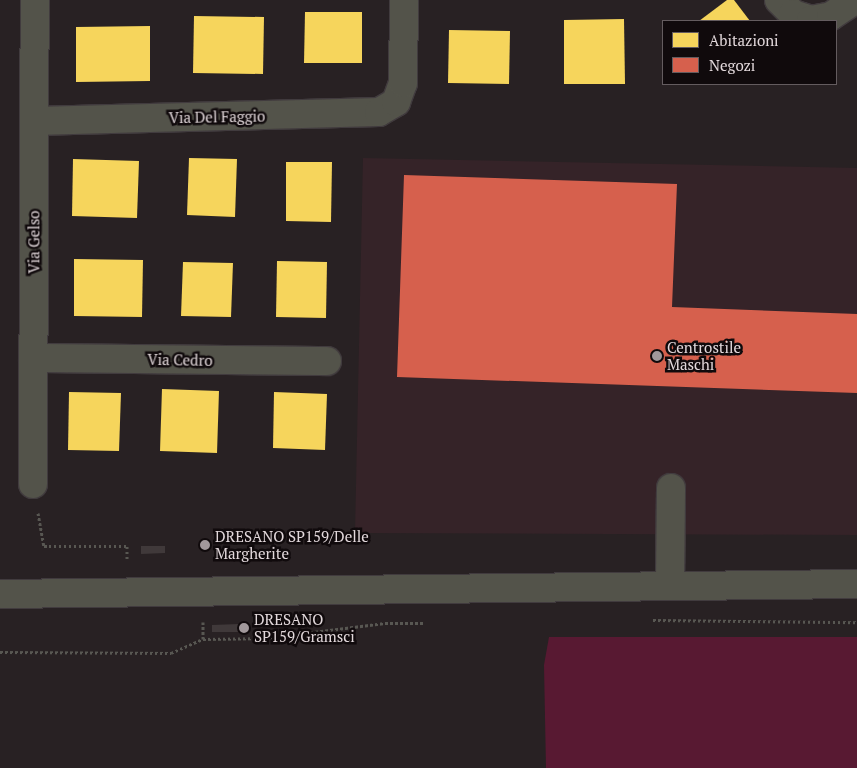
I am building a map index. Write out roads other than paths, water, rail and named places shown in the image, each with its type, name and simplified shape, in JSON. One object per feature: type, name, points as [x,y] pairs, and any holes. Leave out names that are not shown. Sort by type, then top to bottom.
[{"type":"street","name":"Via Gelso","points":[[33,484],[35,0]]},
{"type":"street","name":"Via Del Faggio","points":[[35,121],[372,113],[388,109],[396,102],[403,83],[404,0]]},
{"type":"street","points":[[779,0],[793,14],[811,20],[831,16],[855,0]]},
{"type":"street","name":"Via Cedro","points":[[34,358],[328,361]]},
{"type":"street","points":[[670,584],[672,488]]},
{"type":"street","points":[[0,594],[670,584],[857,584]]},
{"type":"place","name":"Centrostile Maschi","points":[[657,356]]},
{"type":"place","name":"DRESANO SP159/Delle Margherite","points":[[205,545]]},
{"type":"place","name":"DRESANO SP159/Gramsci","points":[[244,628]]}]
